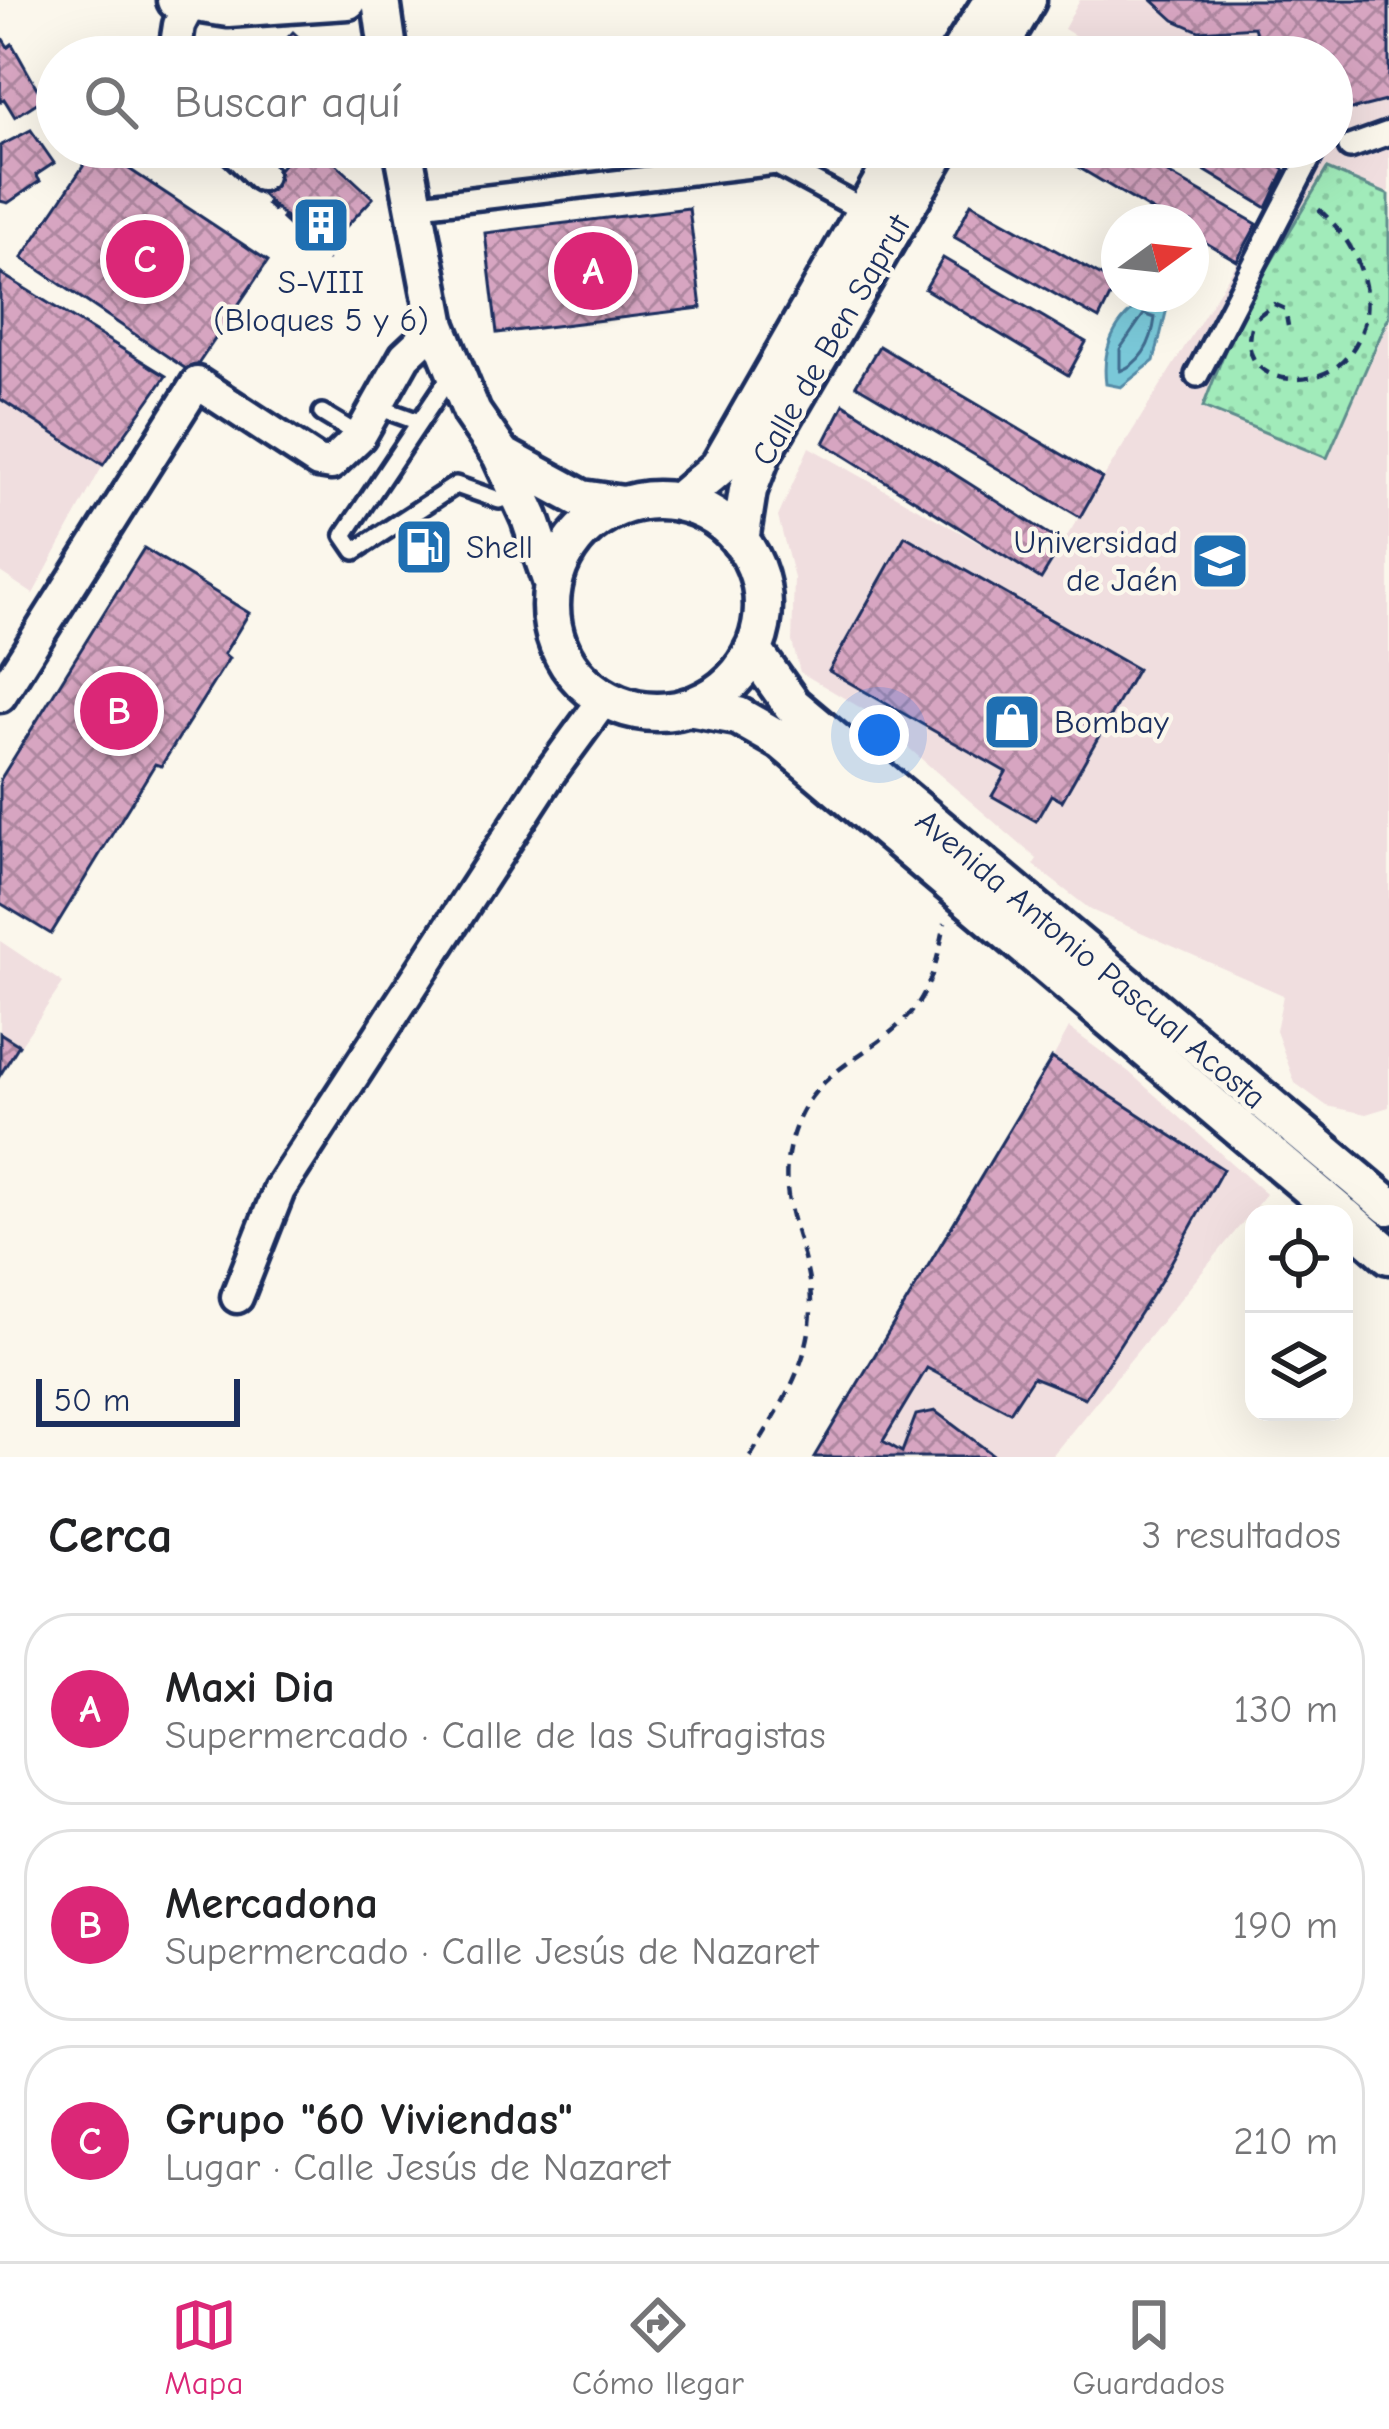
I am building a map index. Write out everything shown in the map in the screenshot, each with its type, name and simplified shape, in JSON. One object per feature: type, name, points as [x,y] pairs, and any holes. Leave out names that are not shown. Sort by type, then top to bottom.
[{"type":"street","points":[[177,36],[183,2],[280,7],[348,0]]},
{"type":"street","points":[[381,0],[386,36]]},
{"type":"street","points":[[970,36],[992,0]]},
{"type":"street","points":[[1006,36],[1027,0]]},
{"type":"street","points":[[1353,145],[1389,133]]},
{"type":"street","points":[[247,168],[257,183]]},
{"type":"street","points":[[406,168],[436,326],[472,413],[501,455],[519,496],[553,586],[553,624],[566,659],[605,698],[637,710],[688,707],[727,686],[753,650],[762,596],[740,541],[706,512],[678,502],[623,506],[582,499],[501,455]]},
{"type":"street","points":[[412,206],[734,168]]},
{"type":"street","points":[[785,168],[863,210]]},
{"type":"street","name":"Calle de Ben Saprut","points":[[678,502],[718,467],[889,168]]},
{"type":"street","name":"Calle de Ben Saprut","points":[[740,541],[748,490],[762,454],[929,168]]},
{"type":"street","points":[[1197,375],[1304,168]]},
{"type":"street","points":[[0,696],[197,382],[318,462],[341,458],[360,436],[405,356],[436,326]]},
{"type":"street","points":[[553,586],[577,536],[623,506]]},
{"type":"street","name":"Avenida Antonio Pascual Acosta","points":[[753,650],[792,705],[1389,1206]]},
{"type":"street","points":[[237,1298],[279,1190],[550,773],[605,698]]},
{"type":"street","name":"Avenida Antonio Pascual Acosta","points":[[688,707],[739,716],[782,741],[1330,1205]]},
{"type":"street","name":"Avenida Antonio Pascual Acosta","points":[[1353,1224],[1389,1255]]},
{"type":"lane","points":[[454,369],[344,536],[355,551],[456,485],[499,500],[519,496]]},
{"type":"lane","points":[[375,406],[418,422]]},
{"type":"lane","points":[[322,413],[360,436]]},
{"type":"path","points":[[257,183],[328,261]]},
{"type":"path","points":[[1288,326],[1285,309],[1274,304],[1259,315],[1246,347],[1250,361],[1266,374],[1289,378],[1326,372],[1345,360],[1361,331],[1366,295],[1360,260],[1338,225],[1292,190]]},
{"type":"path","points":[[750,1457],[800,1374],[812,1310],[788,1205],[792,1135],[819,1085],[839,1064],[910,1014],[926,991],[948,908]]},
{"type":"shaded area","name":"Universidad de Jaén","points":[[1080,0],[1389,0],[1389,1107],[1366,1114],[1327,1106],[1295,1083],[1276,1031],[1283,995],[1091,910],[1033,865],[1037,859],[866,711],[800,672],[792,642],[794,578],[778,517],[809,447],[1041,578],[1296,168],[1353,168],[1353,36],[1076,36],[1064,29]]},
{"type":"shaded area","points":[[0,273],[166,376],[103,465],[33,594],[0,572]]},
{"type":"shaded area","points":[[0,941],[63,983],[0,1075]]},
{"type":"shaded area","points":[[1069,1028],[1129,1072],[1266,1194],[1257,1205],[1245,1205],[1245,1220],[1051,1457],[814,1457],[1019,1121]]},
{"type":"green space","points":[[1327,169],[1389,195],[1389,316],[1327,458],[1203,407],[1238,317]]},
{"type":"water","points":[[1131,312],[1166,312],[1154,361],[1121,387],[1106,384],[1105,370],[1109,344]]},
{"type":"building","points":[[1152,0],[1389,0],[1389,100],[1353,109],[1353,36],[1257,36],[1254,27],[1199,31],[1174,20]]},
{"type":"building","points":[[1,36],[8,47],[12,44],[36,87],[36,104],[15,117],[4,99],[0,102]]},
{"type":"building","points":[[31,130],[36,137],[36,168],[46,168],[36,175],[40,181],[8,203],[0,201],[0,146]]},
{"type":"building","points":[[82,168],[128,168],[268,261],[192,373],[22,258]]},
{"type":"building","name":"S-VIII (Bloques 5 y 6)","points":[[280,168],[341,168],[373,198],[322,252],[259,192]]},
{"type":"building","points":[[1080,168],[1159,168],[1257,224],[1237,261],[1209,245],[1209,204],[1141,204]]},
{"type":"building","points":[[1201,168],[1285,170],[1267,208]]},
{"type":"building","points":[[971,203],[1101,276],[1099,319],[954,237]]},
{"type":"building","points":[[689,208],[701,308],[497,333],[485,233]]},
{"type":"building","points":[[943,258],[1086,342],[1068,375],[925,289]]},
{"type":"building","points":[[0,273],[166,376],[103,465],[0,399]]},
{"type":"building","points":[[879,346],[1102,478],[1080,517],[856,385]]},
{"type":"building","points":[[844,404],[1063,543],[1041,579],[824,443]]},
{"type":"building","name":"Bombay","points":[[905,536],[1137,669],[1062,801],[1051,795],[1036,821],[992,796],[1006,772],[829,671]]},
{"type":"building","points":[[144,548],[249,613],[224,654],[229,658],[161,766],[155,764],[51,934],[0,903],[0,780]]},
{"type":"building","points":[[0,1033],[19,1045],[0,1075]]},
{"type":"building","points":[[1052,1058],[1223,1169],[1162,1279],[1085,1398],[1033,1377],[1010,1412],[927,1368],[883,1441],[902,1452],[916,1415],[935,1411],[996,1457],[814,1457]]},
{"type":"place","name":"S-VIII (Bloques 5 y 6)","points":[[321,225]]},
{"type":"place","name":"Grupo \"60 Viviendas\"","points":[[145,259]]},
{"type":"place","name":"Maxi Dia","points":[[593,271]]},
{"type":"place","name":"Shell","points":[[424,547]]},
{"type":"place","name":"Universidad de Jaén","points":[[1220,561]]},
{"type":"place","name":"Mercadona","points":[[119,711]]},
{"type":"place","name":"Bombay","points":[[1012,722]]}]
